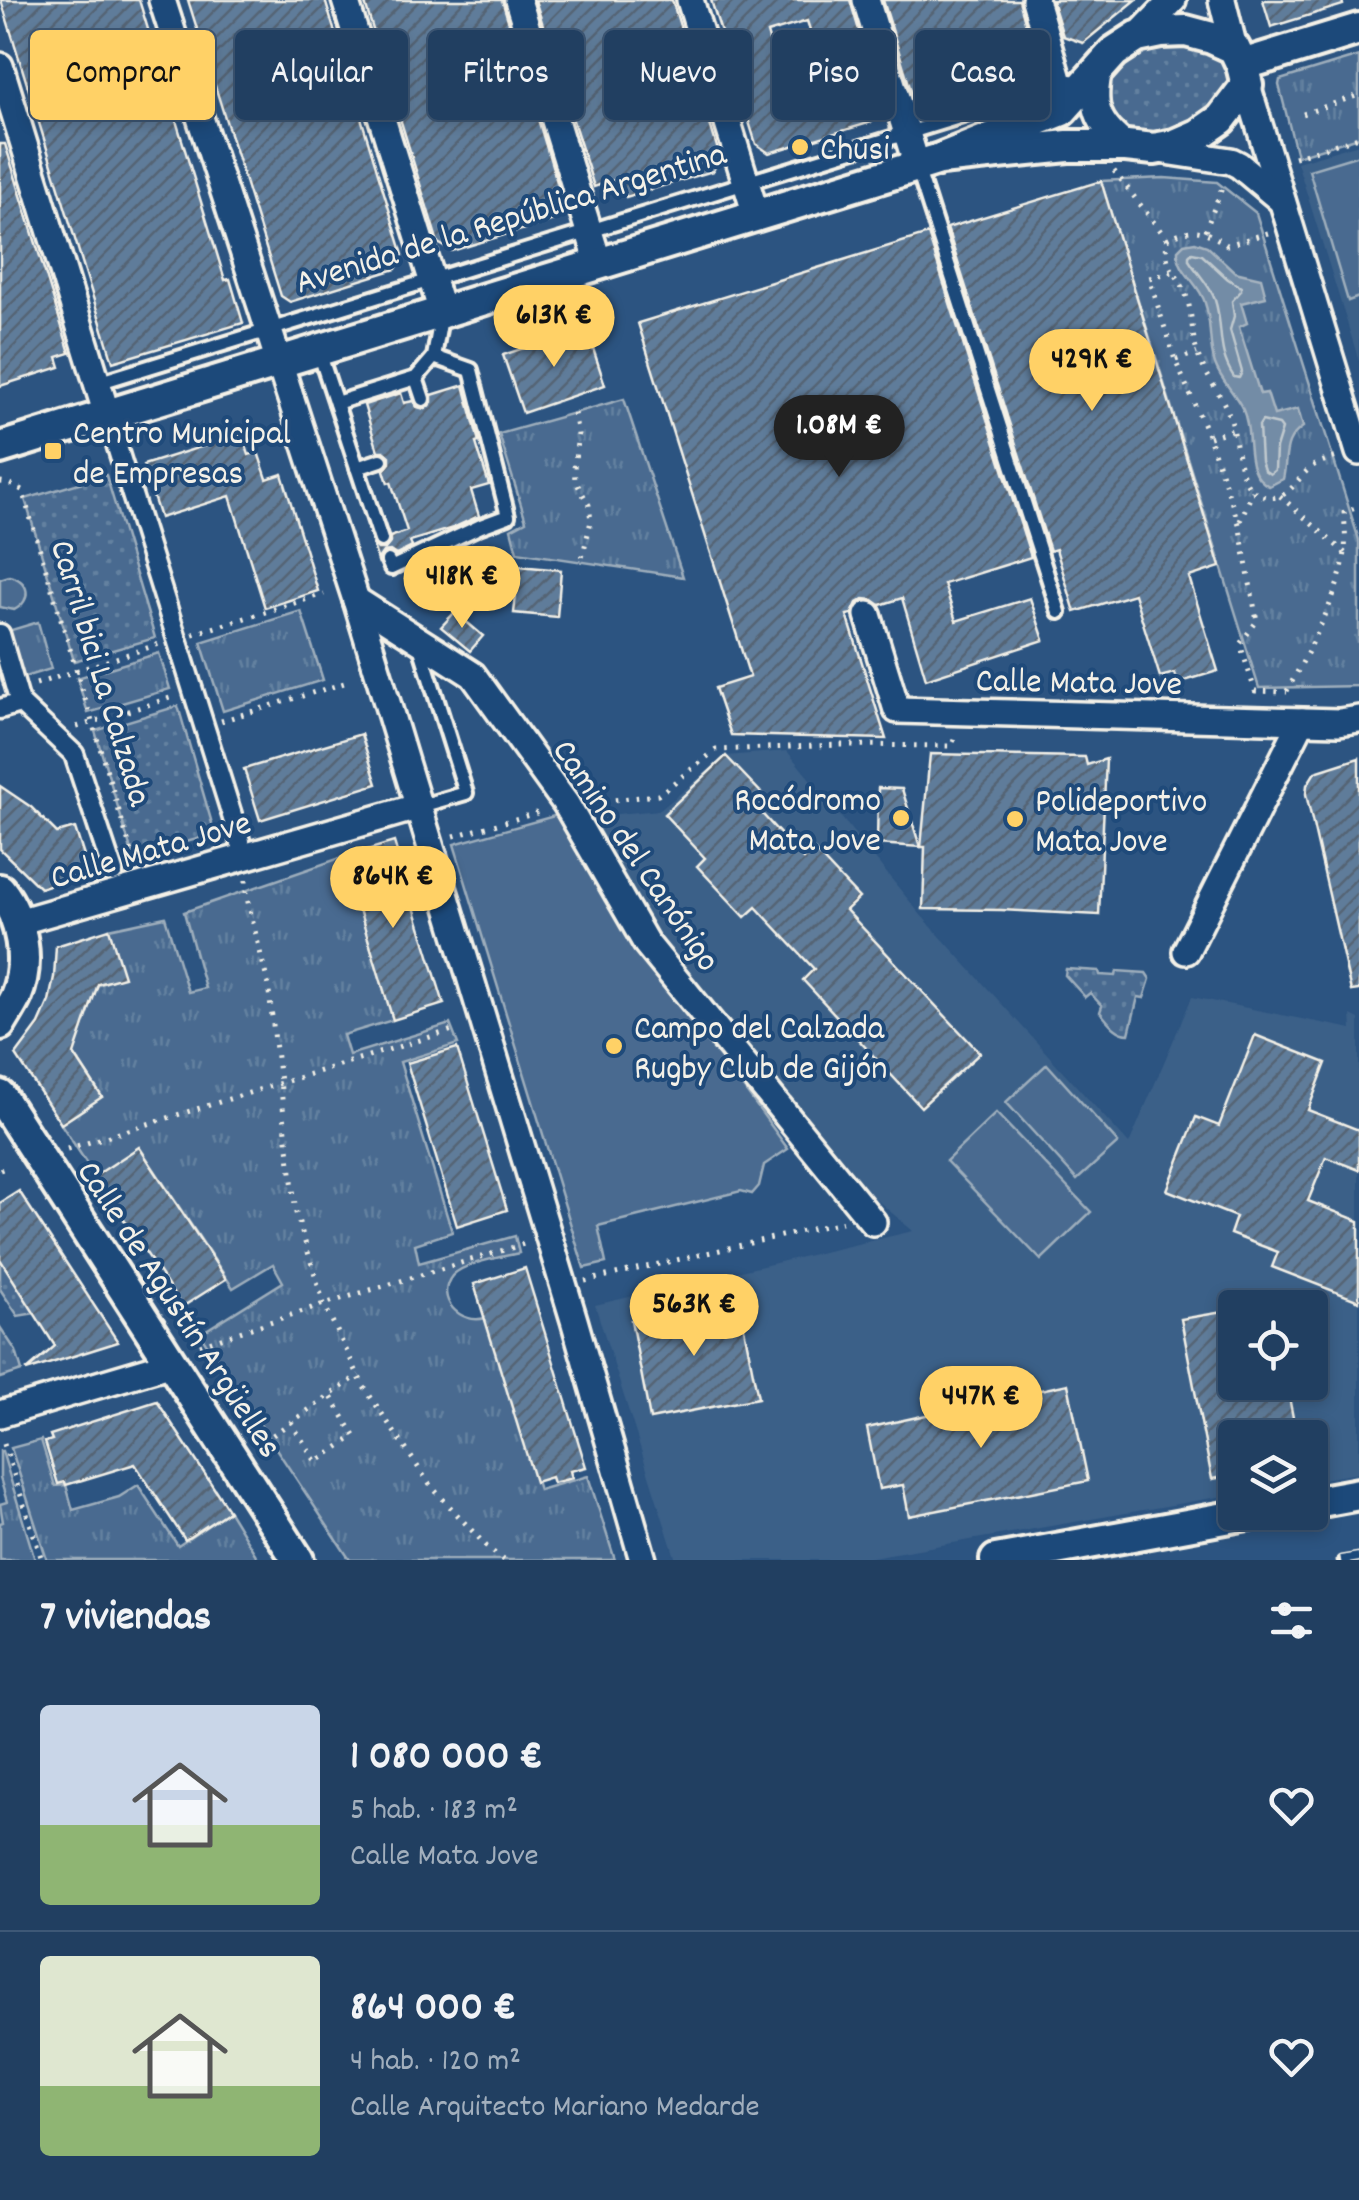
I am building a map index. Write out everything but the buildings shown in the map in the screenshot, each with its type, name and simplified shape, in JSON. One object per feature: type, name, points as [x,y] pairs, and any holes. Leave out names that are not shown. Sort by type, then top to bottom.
[{"type":"street","points":[[162,0],[356,600],[643,1560]]},
{"type":"street","points":[[344,0],[442,312]]},
{"type":"street","points":[[518,0],[598,264]]},
{"type":"street","points":[[690,0],[756,216]]},
{"type":"street","points":[[866,0],[907,133],[929,162]]},
{"type":"street","points":[[1035,0],[1080,81],[1094,90],[1097,114],[1108,132],[1131,155],[1230,161],[1282,200]]},
{"type":"street","points":[[1080,81],[1137,37],[1173,0]]},
{"type":"street","points":[[1222,0],[1282,200],[1349,454]]},
{"type":"street","points":[[1241,66],[1359,29]]},
{"type":"street","points":[[1137,37],[1186,31],[1212,38],[1241,66]]},
{"type":"street","points":[[0,66],[240,841]]},
{"type":"street","points":[[1131,155],[1175,145],[1208,129],[1233,105],[1241,66]]},
{"type":"street","name":"Avenida de la República Argentina","points":[[0,448],[110,425],[280,362],[929,162],[1062,110],[1080,81]]},
{"type":"street","name":"Avenida de la República Argentina","points":[[929,162],[1068,146],[1131,155]]},
{"type":"street","name":"Camino del Canónigo","points":[[356,600],[473,675],[566,804],[646,943],[871,1219]]},
{"type":"street","name":"Calle Mata Jove","points":[[868,615],[897,710],[1339,722],[1359,719]]},
{"type":"street","points":[[0,634],[20,703],[74,754],[112,872]]},
{"type":"street","points":[[0,709],[20,703]]},
{"type":"street","points":[[1186,951],[1302,721]]},
{"type":"street","name":"Calle Mata Jove","points":[[18,922],[418,807]]},
{"type":"street","points":[[0,890],[18,922],[24,959],[17,994],[0,1024]]},
{"type":"street","name":"Calle de Agustín Argüelles","points":[[0,1096],[298,1560]]},
{"type":"street","points":[[0,1414],[172,1364]]},
{"type":"street","points":[[1328,1500],[1359,1494]]},
{"type":"street","points":[[996,1560],[1218,1519]]},
{"type":"lane","name":"Avenida de la República Argentina","points":[[97,383],[1080,81]]},
{"type":"lane","points":[[929,162],[1060,612]]},
{"type":"lane","points":[[336,404],[416,378],[434,356],[442,312]]},
{"type":"lane","points":[[319,350],[382,540]]},
{"type":"lane","points":[[388,561],[391,568],[508,516],[471,370],[434,356]]},
{"type":"lane","points":[[416,378],[423,399]]},
{"type":"lane","points":[[358,468],[381,460]]},
{"type":"lane","points":[[418,640],[466,794],[418,807]]},
{"type":"path","points":[[1303,114],[1359,95]]},
{"type":"path","points":[[1291,158],[1359,137]]},
{"type":"path","points":[[1131,155],[1167,239],[1165,255],[1184,288],[1197,353],[1228,411],[1244,477],[1253,492],[1280,496],[1290,491],[1310,468],[1349,454]]},
{"type":"path","points":[[1205,231],[1227,176]]},
{"type":"path","points":[[1167,239],[1181,232],[1205,231],[1227,245],[1271,232]]},
{"type":"path","points":[[1172,272],[1148,278],[1175,360],[1208,436],[1239,524],[1257,621],[1240,644],[1255,692],[1287,692]]},
{"type":"path","points":[[1175,360],[1197,353]]},
{"type":"path","points":[[574,413],[578,434],[575,480],[589,506],[591,521],[581,562]]},
{"type":"path","points":[[1208,436],[1233,430]]},
{"type":"path","name":"Carril bici La Calzada","points":[[0,482],[22,490],[135,864]]},
{"type":"path","points":[[1239,524],[1253,492]]},
{"type":"path","points":[[1280,496],[1345,553]]},
{"type":"path","points":[[1272,720],[1336,587],[1345,553],[1344,512],[1359,506]]},
{"type":"path","points":[[204,726],[351,680]]},
{"type":"path","points":[[55,734],[193,690]]},
{"type":"path","points":[[566,804],[658,795],[716,750],[890,742],[952,746],[955,734]]},
{"type":"path","points":[[246,880],[268,984],[296,1213],[324,1304],[359,1376],[430,1485],[503,1560]]},
{"type":"path","points":[[40,1158],[456,1029]]},
{"type":"path","points":[[0,1170],[9,1167]]},
{"type":"path","points":[[577,1283],[871,1219]]},
{"type":"path","points":[[200,1345],[524,1244]]},
{"type":"path","points":[[264,1440],[359,1376]]},
{"type":"path","points":[[291,1422],[316,1462],[356,1436],[330,1395]]},
{"type":"path","points":[[4,1444],[42,1560]]},
{"type":"shaded area","points":[[1359,144],[1359,361],[1297,162]]},
{"type":"shaded area","points":[[787,751],[920,914],[1129,1144],[1192,997],[1352,1029],[1351,1015],[1359,1019],[1359,1473],[1328,1478],[1328,1420],[1218,1420],[1218,1497],[855,1560],[676,1560],[595,1305],[913,1231],[864,1189],[653,936],[585,817],[660,810],[726,756]]},
{"type":"green space","points":[[1172,41],[1206,48],[1221,60],[1228,78],[1221,96],[1201,119],[1179,129],[1150,134],[1123,127],[1107,106],[1106,90],[1111,79],[1117,69],[1137,54]]},
{"type":"green space","points":[[1359,56],[1359,137],[1297,156],[1280,80]]},
{"type":"green space","points":[[1359,155],[1359,297],[1348,301],[1309,170]]},
{"type":"green space","points":[[1164,178],[1217,182],[1256,213],[1359,540],[1359,686],[1259,688],[1101,181]]},
{"type":"green space","points":[[624,399],[683,577],[517,552],[511,529],[526,521],[499,434]]},
{"type":"green space","points":[[106,475],[155,638],[74,661],[25,499]]},
{"type":"green space","points":[[9,576],[21,582],[26,591],[24,601],[14,610],[0,607],[0,579]]},
{"type":"green space","points":[[301,611],[323,680],[223,711],[201,642]]},
{"type":"green space","points":[[38,622],[51,669],[21,678],[8,631]]},
{"type":"green space","points":[[159,653],[170,689],[88,713],[77,678]]},
{"type":"green space","points":[[178,706],[215,834],[133,857],[95,731]]},
{"type":"green space","name":"Campo del Calzada Rugby Club de Gijón","points":[[565,813],[638,943],[788,1149],[764,1165],[759,1186],[752,1194],[741,1191],[598,1226],[606,1263],[584,1268],[454,844]]},
{"type":"green space","points":[[343,857],[393,1020],[343,1035],[349,1055],[450,1024],[458,1044],[400,1062],[452,1232],[415,1244],[419,1263],[515,1236],[519,1253],[457,1271],[447,1285],[448,1301],[467,1318],[485,1318],[539,1490],[588,1476],[615,1560],[350,1560],[200,1334],[283,1282],[273,1264],[233,1288],[140,1148],[95,1176],[61,1124],[102,1097],[72,1051],[96,986],[123,976],[109,929],[165,917],[188,992],[205,988],[184,912]]},
{"type":"green space","points":[[1066,969],[1116,976],[1117,971],[1146,973],[1150,979],[1144,998],[1138,997],[1129,1034],[1109,1023],[1100,1012],[1102,1006],[1090,993],[1085,997],[1065,975]]},
{"type":"green space","points":[[1047,1064],[1118,1143],[1077,1180],[1006,1102]]},
{"type":"green space","points":[[996,1113],[1091,1212],[1041,1260],[946,1161]]},
{"type":"green space","points":[[0,1259],[35,1313],[18,1316],[0,1289]]},
{"type":"green space","points":[[0,1327],[16,1351],[22,1371],[0,1378]]},
{"type":"green space","points":[[41,1440],[55,1486],[66,1485],[73,1510],[119,1497],[138,1485],[178,1546],[229,1511],[257,1557],[47,1560],[11,1448]]},
{"type":"green space","points":[[0,1451],[35,1560],[0,1560],[0,1504],[7,1502],[0,1478]]},
{"type":"water","points":[[1184,244],[1207,246],[1235,272],[1261,278],[1266,297],[1241,303],[1247,323],[1239,327],[1260,394],[1267,393],[1274,415],[1298,409],[1303,427],[1289,444],[1283,479],[1269,486],[1255,472],[1243,410],[1215,364],[1205,303],[1179,258],[1178,250]]},
{"type":"railway","points":[[1341,1560],[1359,1557]]},
{"type":"place","name":"Chusi","points":[[800,147]]},
{"type":"place","name":"Centro Municipal de Empresas","points":[[53,451]]},
{"type":"place","name":"Rocódromo Mata Jove","points":[[901,818]]},
{"type":"place","name":"Polideportivo Mata Jove","points":[[1015,819]]},
{"type":"place","name":"Campo del Calzada Rugby Club de Gijón","points":[[614,1046]]}]
